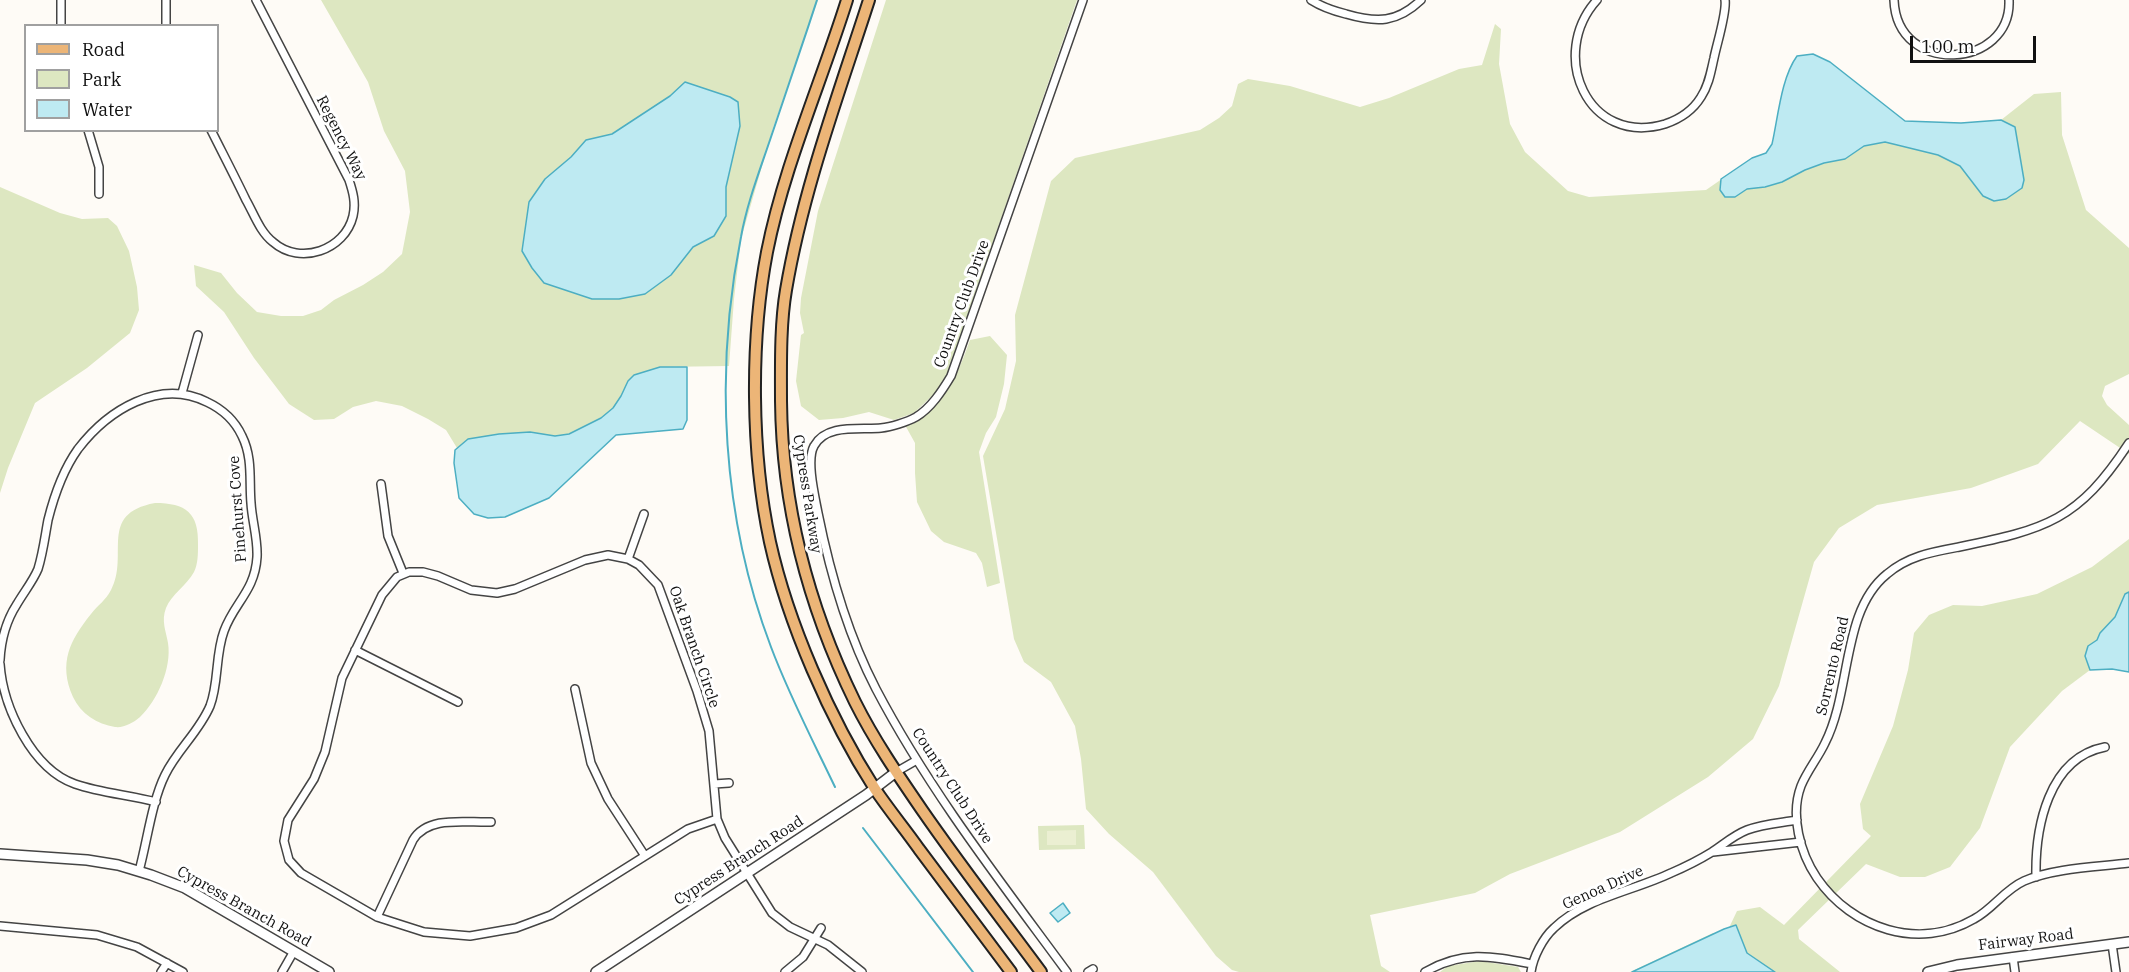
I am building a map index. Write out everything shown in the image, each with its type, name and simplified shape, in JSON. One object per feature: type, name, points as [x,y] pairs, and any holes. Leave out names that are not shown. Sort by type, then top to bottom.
[{"type":"main road","points":[[847,0],[786,182],[768,251],[758,316],[755,387],[759,464],[770,542],[791,614],[837,723],[875,789],[1011,972]]},
{"type":"main road","name":"Cypress Parkway","points":[[869,0],[819,151],[799,222],[786,293],[781,373],[782,432],[789,500],[799,553],[821,622],[855,702],[896,772],[956,858],[1041,972]]},
{"type":"street","points":[[61,0],[61,24]]},
{"type":"street","points":[[166,0],[166,24]]},
{"type":"street","name":"Regency Way","points":[[212,132],[262,231],[273,242],[286,250],[307,253],[329,247],[349,227],[355,204],[349,180],[256,0]]},
{"type":"street","name":"Country Club Drive","points":[[1067,972],[983,859],[917,760],[876,689],[850,628],[827,557],[813,484],[813,446],[821,438],[842,429],[884,428],[916,416],[939,396],[951,376],[1083,0]]},
{"type":"street","points":[[1311,0],[1334,11],[1375,21],[1400,15],[1421,0]]},
{"type":"street","points":[[1597,0],[1587,13],[1576,41],[1575,62],[1579,82],[1588,100],[1602,113],[1627,126],[1646,127],[1677,119],[1688,112],[1701,97],[1709,79],[1726,0]]},
{"type":"street","points":[[1894,0],[1898,22],[1910,40],[1926,50],[1950,54],[1973,51],[1992,41],[2004,25],[2009,0]]},
{"type":"street","points":[[89,132],[99,167],[99,194]]},
{"type":"street","points":[[182,393],[198,335]]},
{"type":"street","name":"Pinehurst Cove","points":[[0,660],[5,628],[37,571],[55,496],[76,452],[99,428],[132,403],[154,395],[182,393],[199,398],[221,410],[243,438],[250,463],[250,502],[257,556],[249,589],[227,623],[222,638],[211,703],[166,773],[156,802],[139,871]]},
{"type":"street","name":"Sorrento Road","points":[[2129,443],[2100,484],[2072,509],[2052,522],[2022,533],[1913,557],[1892,570],[1874,586],[1856,621],[1834,720],[1799,791],[1797,820],[1806,857],[1816,876],[1837,902],[1862,920],[1892,932],[1921,934],[1952,929],[1981,916],[2019,884],[2036,877],[2129,863]]},
{"type":"street","points":[[381,484],[388,536],[403,573]]},
{"type":"street","points":[[644,514],[628,559],[608,555],[592,557],[515,589],[497,593],[471,590],[431,573],[416,571],[403,573],[386,588],[339,685],[325,752],[314,779],[288,820],[284,841],[289,860],[301,873],[378,917],[412,929],[470,936],[509,930],[557,912],[688,829],[717,819]]},
{"type":"street","name":"Oak Branch Circle","points":[[628,559],[646,570],[661,591],[697,691],[709,731],[717,819],[725,838],[766,904],[780,921],[838,952],[862,972]]},
{"type":"street","points":[[355,650],[458,702]]},
{"type":"street","points":[[0,664],[5,694],[12,713],[30,746],[46,766],[68,781],[81,786],[156,802]]},
{"type":"street","points":[[575,689],[591,763],[608,799],[645,856]]},
{"type":"street","points":[[2036,877],[2038,832],[2044,810],[2055,786],[2066,768],[2078,757],[2105,747]]},
{"type":"street","points":[[896,772],[917,760]]},
{"type":"street","name":"Cypress Branch Road","points":[[596,972],[875,789],[896,772]]},
{"type":"street","points":[[714,784],[729,783]]},
{"type":"street","name":"Genoa Drive","points":[[1532,968],[1538,950],[1552,929],[1585,907],[1670,874],[1710,853],[1730,838],[1746,830],[1797,820]]},
{"type":"street","points":[[378,917],[413,840],[421,830],[435,824],[491,822]]},
{"type":"street","name":"Genoa Drive","points":[[1710,853],[1801,842]]},
{"type":"street","name":"Cypress Branch Road","points":[[0,854],[87,860],[139,871],[185,888],[329,972]]},
{"type":"street","points":[[0,926],[97,934],[137,947],[183,972]]},
{"type":"street","points":[[785,972],[803,957],[821,928]]},
{"type":"street","name":"Fairway Road","points":[[1928,972],[1958,965],[2129,942]]},
{"type":"street","points":[[2112,944],[2116,972]]},
{"type":"street","points":[[282,972],[294,951]]},
{"type":"street","points":[[1425,972],[1444,961],[1476,956],[1493,956],[1532,968]]},
{"type":"street","points":[[2013,957],[2015,972]]},
{"type":"street","points":[[161,972],[167,963]]},
{"type":"green space","points":[[321,0],[818,0],[773,128],[741,239],[729,366],[660,367],[634,375],[628,381],[613,408],[601,418],[569,434],[555,436],[530,432],[499,434],[468,439],[457,448],[446,430],[402,406],[376,401],[353,407],[334,419],[314,420],[289,404],[254,358],[224,312],[196,286],[194,265],[221,273],[237,293],[257,312],[281,316],[303,316],[321,310],[334,300],[363,285],[383,272],[402,254],[410,212],[405,171],[384,131],[368,82]],"holes":[[[685,82],[704,89],[740,126],[726,187],[726,216],[714,235],[693,247],[671,275],[592,299],[544,283],[528,216],[529,202],[586,141],[612,134],[670,96]]]},
{"type":"green space","points":[[886,0],[1077,0],[947,374],[935,393],[914,413],[894,420],[869,412],[843,418],[819,420],[801,406],[796,381],[801,335],[804,333],[800,313],[801,298],[818,211]]},
{"type":"green space","points":[[1495,24],[1501,29],[1499,64],[1510,124],[1525,152],[1568,191],[1589,197],[1706,190],[1752,158],[1766,153],[1772,144],[1787,76],[1797,56],[1813,54],[1830,62],[1905,121],[1961,123],[2001,120],[2034,94],[2061,92],[2062,135],[2086,210],[2129,248],[2129,374],[2105,386],[2102,396],[2107,405],[2129,425],[2129,454],[2080,421],[2038,464],[1971,488],[1877,505],[1839,528],[1814,562],[1779,686],[1753,739],[1708,777],[1620,832],[1510,874],[1475,893],[1370,915],[1381,966],[1390,972],[1239,972],[1232,970],[1216,956],[1153,872],[1109,834],[1086,809],[1075,726],[1051,682],[1024,662],[1014,639],[983,456],[1005,409],[1016,361],[1015,315],[1051,181],[1075,158],[1200,130],[1232,106],[1238,84],[1248,79],[1290,86],[1360,107],[1389,98],[1459,69],[1482,65]]},
{"type":"green space","points":[[0,187],[60,213],[82,219],[108,218],[117,226],[129,251],[137,287],[139,310],[130,333],[87,368],[35,403],[0,493]]},
{"type":"green space","points":[[990,336],[1007,355],[1004,384],[996,417],[986,433],[979,452],[1000,583],[987,587],[982,563],[976,553],[944,542],[931,531],[917,502],[915,443],[905,425],[929,411],[947,391],[970,340]]},
{"type":"green space","points":[[155,503],[175,505],[188,512],[193,518],[198,534],[197,562],[191,577],[166,608],[164,622],[169,653],[162,683],[152,702],[137,719],[125,726],[115,727],[96,721],[76,703],[67,673],[68,653],[77,633],[111,590],[118,563],[118,538],[126,516],[137,508]]},
{"type":"green space","points":[[2129,539],[2129,592],[2125,594],[2115,617],[2100,633],[2085,656],[2090,670],[2062,691],[2010,747],[1980,828],[1950,867],[1925,877],[1900,877],[1866,864],[1798,930],[1799,939],[1840,972],[1630,972],[1713,933],[1727,932],[1737,911],[1760,907],[1784,925],[1871,836],[1863,829],[1860,804],[1893,726],[1908,670],[1914,633],[1929,615],[1953,605],[1982,606],[2037,594],[2092,567]]},
{"type":"green space","points":[[1084,825],[1085,849],[1039,850],[1038,826]]},
{"type":"green space","points":[[1076,830],[1076,845],[1047,845],[1047,831]]},
{"type":"green space","points":[[1480,961],[1518,967],[1521,972],[1440,972],[1448,966]]},
{"type":"water","points":[[1813,54],[1830,62],[1905,121],[1961,123],[2001,120],[2015,127],[2024,180],[2022,188],[2006,199],[1994,201],[1983,196],[1960,166],[1938,155],[1885,142],[1864,146],[1845,159],[1824,163],[1782,182],[1747,189],[1735,197],[1725,197],[1720,190],[1721,179],[1752,158],[1766,153],[1772,144],[1787,75],[1797,56]]},
{"type":"water","points":[[685,82],[730,97],[738,102],[740,126],[726,187],[726,216],[714,236],[693,247],[671,275],[645,294],[619,299],[592,299],[544,283],[522,251],[529,202],[545,179],[571,157],[586,140],[612,134],[670,96]]},
{"type":"water","points":[[660,367],[687,367],[687,420],[683,429],[616,435],[549,498],[505,517],[488,518],[474,514],[459,498],[454,463],[455,450],[468,439],[530,432],[555,436],[569,434],[601,418],[613,408],[628,381],[634,375]]},
{"type":"water","points":[[2129,592],[2129,672],[2112,669],[2090,670],[2085,656],[2088,646],[2097,640],[2100,633],[2115,617],[2125,594]]},
{"type":"water","points":[[1063,903],[1070,913],[1058,922],[1050,913]]},
{"type":"water","points":[[1736,925],[1747,953],[1775,972],[1632,972],[1724,929]]},
{"type":"waterway","points":[[817,0],[754,187],[744,224],[727,340],[726,392],[733,496],[742,548],[755,598],[786,683],[835,787]]},
{"type":"waterway","points":[[863,828],[973,972]]}]
